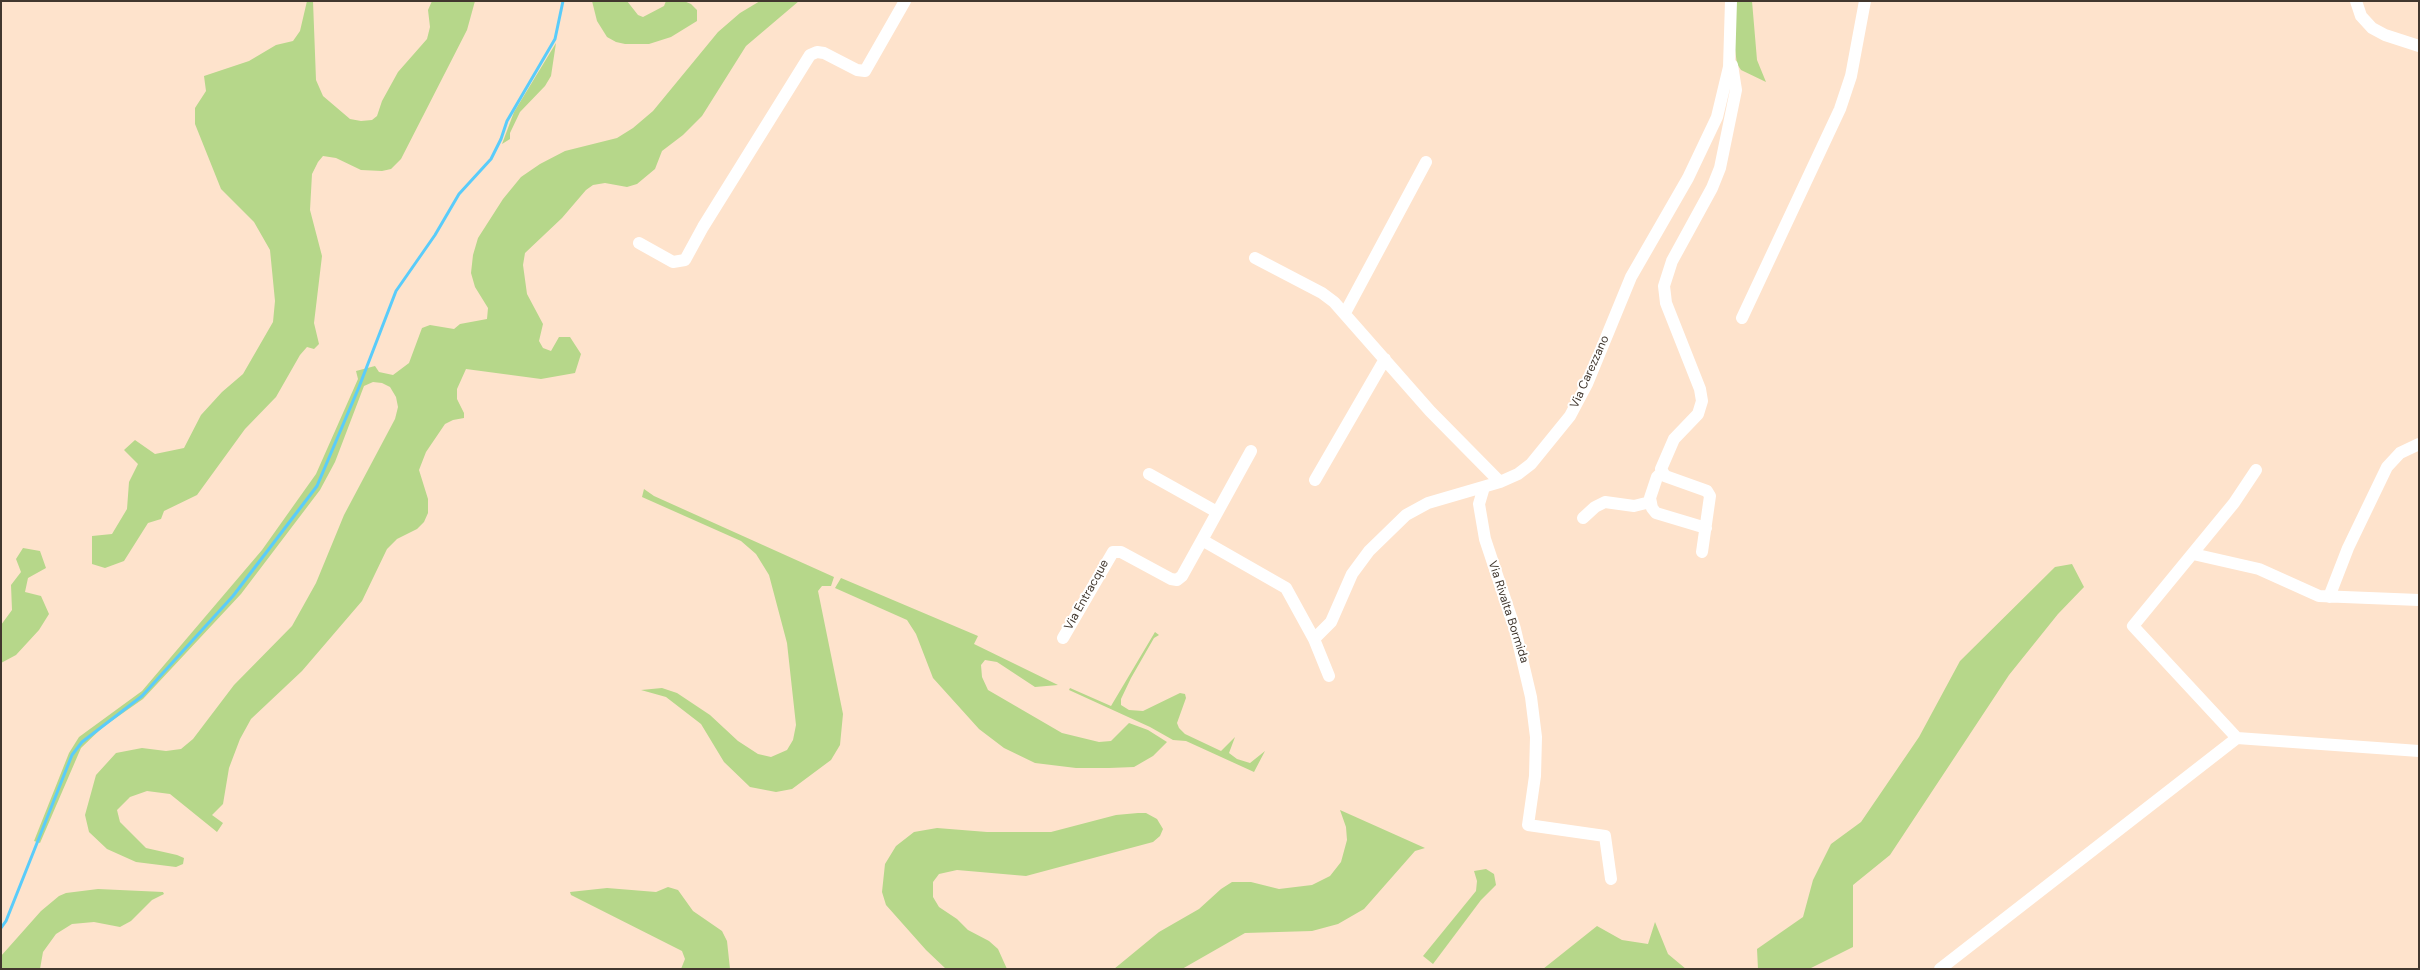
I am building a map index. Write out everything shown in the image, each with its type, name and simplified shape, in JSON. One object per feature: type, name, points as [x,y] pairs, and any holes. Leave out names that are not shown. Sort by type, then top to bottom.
[{"type":"street","points":[[639,243],[673,262],[685,260],[703,226],[810,55],[817,52],[824,53],[857,70],[864,71],[904,1]]},
{"type":"street","name":"Via Carezzano","points":[[1314,639],[1331,622],[1352,574],[1369,551],[1406,515],[1428,503],[1500,482],[1518,474],[1530,464],[1560,431],[1579,401],[1634,271],[1704,147],[1721,104],[1730,60],[1732,1]]},
{"type":"street","points":[[1742,318],[1840,109],[1851,76],[1865,1]]},
{"type":"street","points":[[2356,1],[2361,16],[2372,28],[2394,39],[2419,46]]},
{"type":"street","points":[[1706,528],[1656,513],[1650,502],[1657,477],[1662,472],[1662,465],[1674,439],[1698,414],[1702,406],[1700,389],[1666,303],[1664,286],[1672,262],[1710,193],[1720,168],[1736,90],[1735,74],[1730,60]]},
{"type":"street","points":[[1345,313],[1426,162]]},
{"type":"street","points":[[1255,258],[1322,293],[1345,313],[1441,423],[1500,482]]},
{"type":"street","points":[[1315,480],[1384,359]]},
{"type":"street","points":[[2330,597],[2348,548],[2387,467],[2400,453],[2419,444]]},
{"type":"street","points":[[1251,451],[1202,540],[1284,586],[1314,639],[1329,676]]},
{"type":"street","points":[[2237,738],[2133,626],[2234,503],[2256,470]]},
{"type":"street","points":[[1662,472],[1667,476],[1707,491],[1710,502],[1702,552]]},
{"type":"street","points":[[1149,474],[1217,512]]},
{"type":"street","name":"Via Rivalta Bormida","points":[[1484,487],[1479,504],[1485,539],[1516,629],[1531,697],[1536,737],[1535,776],[1528,826],[1605,836],[1612,879]]},
{"type":"street","points":[[1583,518],[1595,506],[1605,502],[1634,506],[1650,502]]},
{"type":"street","name":"Via Entracque","points":[[1063,638],[1113,552],[1121,552],[1171,579],[1177,580],[1182,576],[1202,540]]},
{"type":"street","points":[[2193,554],[2259,569],[2309,592],[2330,597],[2419,600]]},
{"type":"street","points":[[1940,969],[2237,738],[2419,751]]},
{"type":"green space","points":[[307,1],[313,1],[316,80],[323,96],[350,119],[361,121],[372,120],[377,116],[382,101],[398,72],[427,39],[430,27],[428,10],[432,1],[475,1],[467,30],[401,159],[391,169],[382,171],[361,170],[336,158],[323,156],[312,174],[310,210],[322,256],[314,323],[319,344],[314,349],[307,347],[300,355],[276,397],[245,429],[197,495],[164,511],[161,519],[148,523],[124,561],[105,568],[92,564],[92,536],[112,534],[127,509],[129,482],[138,464],[124,450],[135,440],[155,454],[184,448],[201,415],[222,392],[243,374],[273,322],[275,301],[270,250],[254,222],[221,189],[195,124],[195,108],[206,91],[204,76],[249,61],[276,45],[293,41],[300,31]]},
{"type":"green space","points":[[592,1],[627,1],[638,15],[643,17],[664,6],[666,1],[684,1],[691,4],[697,10],[697,21],[671,37],[649,44],[625,44],[607,37],[597,21]]},
{"type":"green space","points":[[760,1],[799,1],[746,46],[702,116],[683,135],[662,151],[655,169],[637,184],[627,187],[605,183],[593,185],[525,253],[523,265],[527,294],[543,324],[539,341],[543,348],[551,351],[559,337],[570,337],[581,354],[575,373],[541,379],[466,369],[457,389],[457,399],[464,413],[464,418],[445,424],[426,452],[419,470],[428,499],[428,513],[424,522],[417,529],[397,539],[387,549],[362,601],[302,671],[251,719],[240,739],[229,768],[223,804],[212,815],[223,823],[217,832],[170,794],[147,791],[130,797],[117,810],[120,822],[146,848],[184,858],[183,864],[176,867],[136,862],[107,849],[89,832],[85,815],[96,775],[116,753],[142,748],[166,751],[181,749],[193,739],[234,685],[292,626],[316,583],[344,515],[395,419],[398,407],[396,397],[390,387],[382,383],[373,382],[364,386],[335,462],[320,490],[241,594],[143,699],[103,727],[81,748],[40,843],[34,841],[69,753],[79,737],[142,691],[262,550],[316,474],[358,379],[356,371],[375,366],[379,372],[393,375],[409,363],[422,328],[430,325],[454,329],[460,324],[487,319],[488,308],[475,287],[471,273],[473,255],[478,238],[503,199],[521,177],[540,164],[565,151],[617,138],[633,128],[653,111],[718,32],[740,13]]},
{"type":"green space","points":[[1734,1],[1752,1],[1757,60],[1766,82],[1741,70],[1737,64],[1734,42]]},
{"type":"green space","points":[[556,43],[551,76],[545,86],[520,112],[510,133],[510,139],[502,144],[514,112]]},
{"type":"green space","points":[[644,489],[654,496],[834,577],[831,586],[822,586],[818,591],[843,714],[840,745],[831,760],[792,789],[776,792],[750,787],[724,762],[701,724],[666,697],[641,690],[662,688],[677,693],[710,715],[738,741],[758,754],[771,757],[787,750],[793,740],[796,725],[787,643],[769,575],[756,554],[741,541],[642,497]]},
{"type":"green space","points":[[23,548],[40,551],[46,568],[28,578],[25,592],[41,596],[49,614],[39,630],[16,655],[1,663],[1,625],[12,610],[11,585],[21,572],[16,559]]},
{"type":"green space","points":[[2072,564],[2084,587],[2058,614],[2009,675],[1890,855],[1853,885],[1853,947],[1809,969],[1758,969],[1757,949],[1803,917],[1813,880],[1831,844],[1861,822],[1919,737],[1960,661],[2055,567]]},
{"type":"green space","points":[[841,578],[978,636],[974,644],[1058,685],[1035,687],[997,662],[985,660],[981,665],[982,677],[988,690],[1062,733],[1099,742],[1111,741],[1129,723],[1148,730],[1167,742],[1153,756],[1134,767],[1109,768],[1076,768],[1035,763],[1004,748],[979,729],[933,678],[916,634],[907,620],[835,588]]},
{"type":"green space","points":[[1155,632],[1159,635],[1154,638],[1131,678],[1121,699],[1121,705],[1129,710],[1143,711],[1180,693],[1185,694],[1186,698],[1177,723],[1179,728],[1185,734],[1221,751],[1235,737],[1229,753],[1237,759],[1250,763],[1265,751],[1254,772],[1186,741],[1173,740],[1150,727],[1069,690],[1070,688],[1111,706]]},
{"type":"green space","points":[[1340,810],[1425,848],[1415,851],[1364,909],[1338,924],[1312,931],[1245,933],[1182,969],[1114,969],[1159,932],[1199,909],[1221,889],[1232,882],[1251,882],[1279,889],[1312,885],[1330,876],[1341,862],[1347,840],[1346,827]]},
{"type":"green space","points":[[1146,813],[1157,819],[1163,829],[1160,836],[1153,842],[1026,876],[957,870],[939,874],[933,882],[933,897],[939,907],[957,919],[968,930],[989,941],[998,949],[1007,969],[946,969],[926,950],[886,905],[882,892],[885,864],[896,846],[914,832],[937,828],[987,832],[1051,832],[1116,815]]},
{"type":"green space","points":[[1486,869],[1494,874],[1496,885],[1481,900],[1433,964],[1423,956],[1476,891],[1477,881],[1474,871]]},
{"type":"green space","points":[[668,887],[678,890],[693,911],[722,931],[727,941],[730,969],[681,969],[685,959],[682,951],[571,895],[570,892],[607,888],[656,892]]},
{"type":"green space","points":[[98,889],[163,892],[164,894],[152,900],[131,921],[120,927],[94,922],[72,924],[56,934],[43,952],[40,969],[1,969],[1,956],[41,911],[59,896],[66,893]]},
{"type":"green space","points":[[1655,922],[1668,954],[1686,969],[1543,969],[1597,926],[1622,940],[1648,944]]},
{"type":"waterway","points":[[1,928],[6,921],[72,755],[82,742],[142,696],[233,596],[317,486],[359,387],[396,291],[435,235],[459,194],[491,159],[507,121],[555,39],[563,1]]}]
